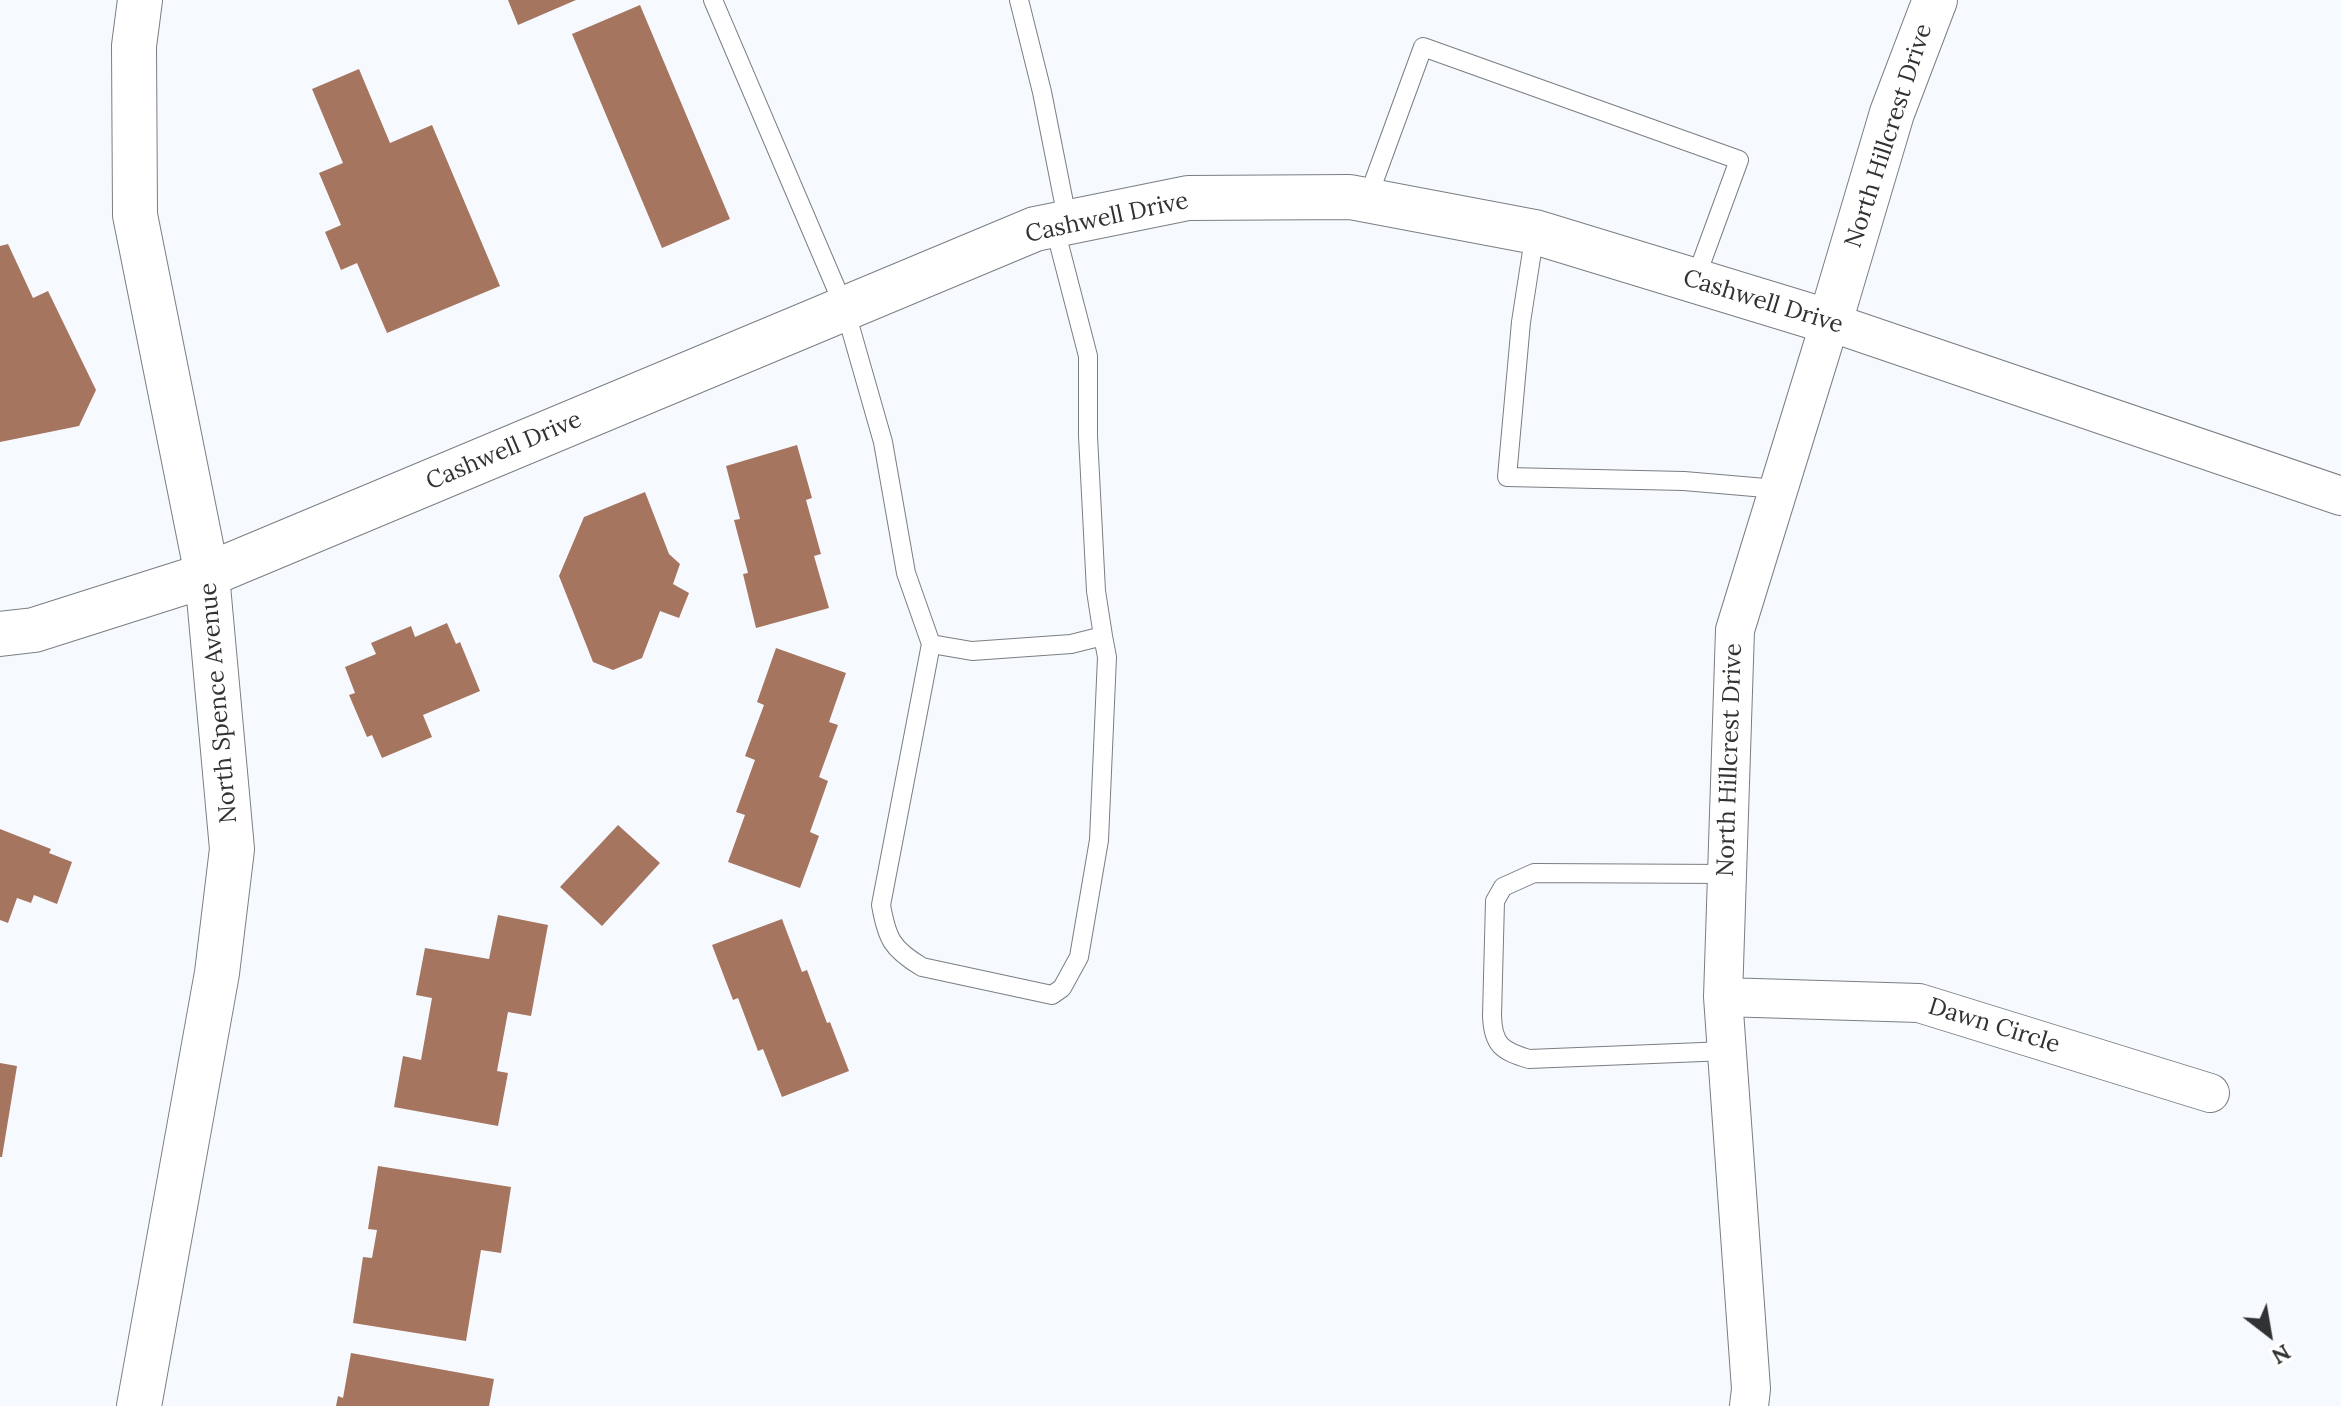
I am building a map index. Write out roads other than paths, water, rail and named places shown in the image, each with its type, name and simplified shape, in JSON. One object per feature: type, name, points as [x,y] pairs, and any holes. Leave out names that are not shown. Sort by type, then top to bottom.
[{"type":"street","name":"North Spence Avenue","points":[[139,1406],[217,973],[232,849],[207,575],[135,215],[134,46],[140,0]]},
{"type":"street","name":"North Hillcrest Drive","points":[[1749,1406],[1751,1389],[1723,997],[1735,630],[1892,113],[1935,0]]},
{"type":"street","name":"Cashwell Drive","points":[[0,634],[34,630],[207,575],[1035,229],[1188,198],[1350,197],[1535,232],[1830,322],[2341,496]]},
{"type":"street","name":"Dawn Circle","points":[[1723,997],[1919,1003],[2210,1093]]},
{"type":"lane","points":[[713,0],[845,309],[883,442],[906,573],[931,644],[881,905],[884,926],[895,948],[922,967],[1052,995],[1062,988],[1079,957],[1099,840],[1107,657],[1096,591],[1088,436],[1088,356],[1061,224],[1042,92],[1019,0]]},
{"type":"lane","points":[[1367,200],[1423,47],[1739,160],[1695,280]]},
{"type":"lane","points":[[1535,232],[1521,322],[1507,477],[1684,481],[1777,489]]},
{"type":"lane","points":[[931,644],[972,651],[1071,644],[1103,636]]},
{"type":"lane","points":[[1727,874],[1534,873],[1503,887],[1495,901],[1492,1016],[1492,1034],[1499,1045],[1529,1059],[1727,1051]]}]
